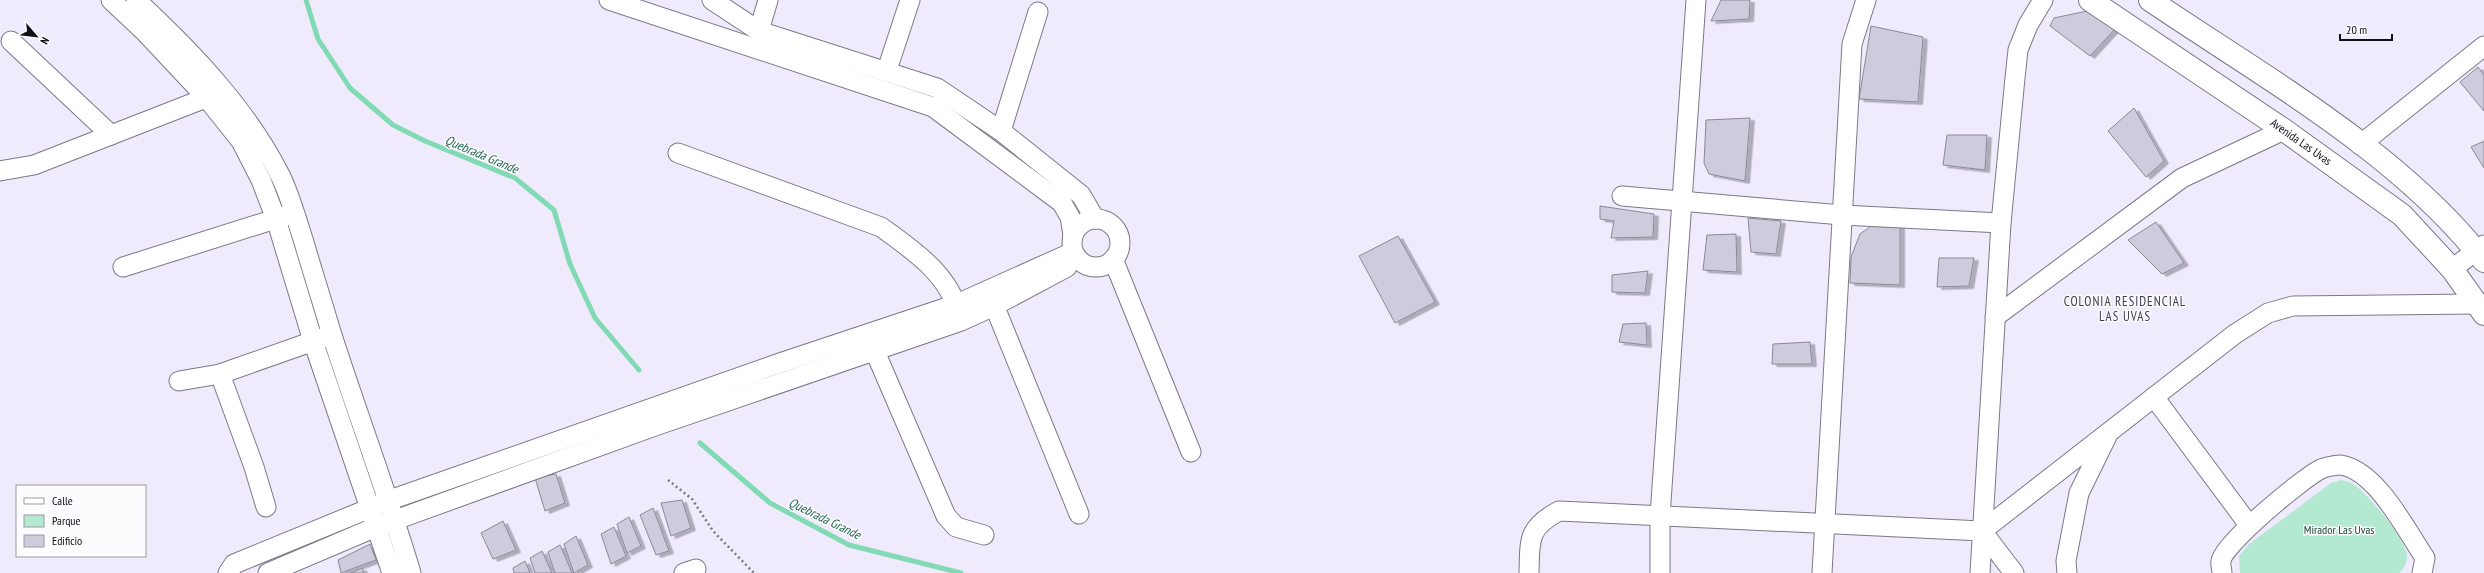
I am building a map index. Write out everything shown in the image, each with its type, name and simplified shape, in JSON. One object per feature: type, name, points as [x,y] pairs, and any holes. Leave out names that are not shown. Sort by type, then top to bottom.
[{"type":"street","points":[[111,0],[144,31],[206,97],[241,141],[262,180],[276,219],[313,341],[392,573]]},
{"type":"street","points":[[136,0],[159,21],[224,91],[257,137],[280,175],[295,213],[332,335],[390,500],[411,573]]},
{"type":"street","points":[[268,573],[376,527],[654,426],[875,352],[992,298],[1075,249],[1081,223],[1095,219],[1110,223],[1119,236],[1119,248],[1113,259],[1100,266],[1085,265],[1075,249],[1070,217],[1062,203],[933,107],[629,3],[609,0]]},
{"type":"street","points":[[712,0],[759,31],[888,70],[937,88],[1001,131],[1081,195],[1095,219]]},
{"type":"street","points":[[759,31],[768,0]]},
{"type":"street","points":[[888,70],[910,0]]},
{"type":"street","points":[[1660,573],[1660,516],[1696,0]]},
{"type":"street","points":[[1822,573],[1852,44],[1866,0]]},
{"type":"street","points":[[1980,573],[2001,223],[2018,50],[2028,25],[2043,0]]},
{"type":"street","name":"Avenida Las Uvas","points":[[2090,0],[2284,130],[2402,215],[2452,269],[2480,309]]},
{"type":"street","points":[[2150,0],[2316,112],[2427,198],[2481,252],[2452,269]]},
{"type":"street","points":[[1001,131],[1038,12]]},
{"type":"street","points":[[11,41],[112,135]]},
{"type":"street","points":[[2360,145],[2484,46]]},
{"type":"street","points":[[0,171],[34,165],[224,91]]},
{"type":"street","points":[[1995,317],[2182,178],[2284,130]]},
{"type":"street","points":[[678,153],[881,227],[907,246],[940,276],[959,312]]},
{"type":"street","points":[[1622,196],[1842,215],[2001,223]]},
{"type":"street","points":[[123,267],[295,213]]},
{"type":"street","points":[[1113,259],[1191,452]]},
{"type":"street","points":[[992,298],[1079,514]]},
{"type":"street","points":[[1529,573],[1530,540],[1541,520],[1559,511],[1982,531],[2235,334],[2268,313],[2293,306],[2480,309]]},
{"type":"street","points":[[231,569],[390,500],[868,333],[959,312]]},
{"type":"street","points":[[868,333],[946,516],[956,527],[984,535]]},
{"type":"street","points":[[179,381],[220,374],[332,335]]},
{"type":"street","points":[[812,352],[818,370]]},
{"type":"street","points":[[220,374],[254,467],[266,507]]},
{"type":"street","points":[[2154,397],[2249,525]]},
{"type":"street","points":[[2067,573],[2066,560],[2079,493],[2108,433]]},
{"type":"street","points":[[2222,573],[2221,560],[2231,543],[2249,525],[2320,469],[2341,465],[2362,473],[2378,489],[2425,558],[2422,573]]},
{"type":"street","points":[[1982,531],[2014,573]]},
{"type":"path","points":[[668,480],[692,499],[713,531],[754,573]]},
{"type":"green space","name":"Mirador Las Uvas","points":[[2341,480],[2352,483],[2376,506],[2401,540],[2407,556],[2404,568],[2399,573],[2240,573],[2239,556],[2249,544],[2331,483]]},
{"type":"building","points":[[1721,0],[1750,0],[1749,19],[1711,21]]},
{"type":"building","points":[[2087,11],[2116,28],[2090,56],[2050,26],[2054,18]]},
{"type":"building","points":[[1871,26],[1923,37],[1918,102],[1859,99]]},
{"type":"building","points":[[2478,67],[2484,75],[2484,111],[2460,82]]},
{"type":"building","points":[[2134,108],[2164,161],[2146,177],[2108,131]]},
{"type":"building","points":[[1750,118],[1745,181],[1709,174],[1704,163],[1706,120]]},
{"type":"building","points":[[1947,135],[1987,135],[1985,170],[1943,165]]},
{"type":"building","points":[[2484,141],[2484,168],[2471,147]]},
{"type":"building","points":[[1600,206],[1654,214],[1653,237],[1611,238],[1614,221],[1600,219]]},
{"type":"building","points":[[1748,218],[1781,221],[1776,254],[1751,252]]},
{"type":"building","points":[[2156,222],[2184,263],[2162,274],[2128,240]]},
{"type":"building","points":[[1874,224],[1900,225],[1900,285],[1850,283],[1851,257],[1860,234]]},
{"type":"building","points":[[1736,234],[1737,272],[1703,270],[1707,235]]},
{"type":"building","points":[[1398,236],[1435,302],[1395,323],[1359,256]]},
{"type":"building","points":[[1939,258],[1974,258],[1969,286],[1937,287]]},
{"type":"building","points":[[1648,271],[1645,293],[1612,292],[1612,275]]},
{"type":"building","points":[[1646,323],[1647,345],[1619,342],[1623,324]]},
{"type":"building","points":[[1810,342],[1812,364],[1772,364],[1773,344]]},
{"type":"building","points":[[556,474],[565,503],[545,511],[535,478]]},
{"type":"building","points":[[682,500],[691,528],[671,536],[661,503]]},
{"type":"building","points":[[653,508],[669,551],[656,555],[640,515]]},
{"type":"building","points":[[629,517],[641,546],[627,553],[617,524]]},
{"type":"building","points":[[503,521],[516,550],[493,559],[481,533]]},
{"type":"building","points":[[614,527],[626,556],[611,564],[601,534]]},
{"type":"building","points":[[576,536],[588,565],[574,573],[564,544]]},
{"type":"building","points":[[370,544],[376,560],[341,573],[338,560]]},
{"type":"building","points":[[560,545],[572,573],[555,573],[548,552]]},
{"type":"building","points":[[542,551],[552,573],[535,573],[530,558]]},
{"type":"building","points":[[525,561],[530,573],[514,573],[513,568]]},
{"type":"building","points":[[362,568],[364,573],[351,573]]},
{"type":"waterway","name":"Quebrada Grande","points":[[306,0],[318,39],[350,88],[393,125],[425,141],[515,178],[554,210],[570,264],[595,318],[639,370]]},
{"type":"waterway","name":"Quebrada Grande","points":[[700,443],[770,503],[849,545],[961,573]]},
{"type":"district","name":"COLONIA RESIDENCIAL LAS UVAS","points":[[2125,308]]}]
